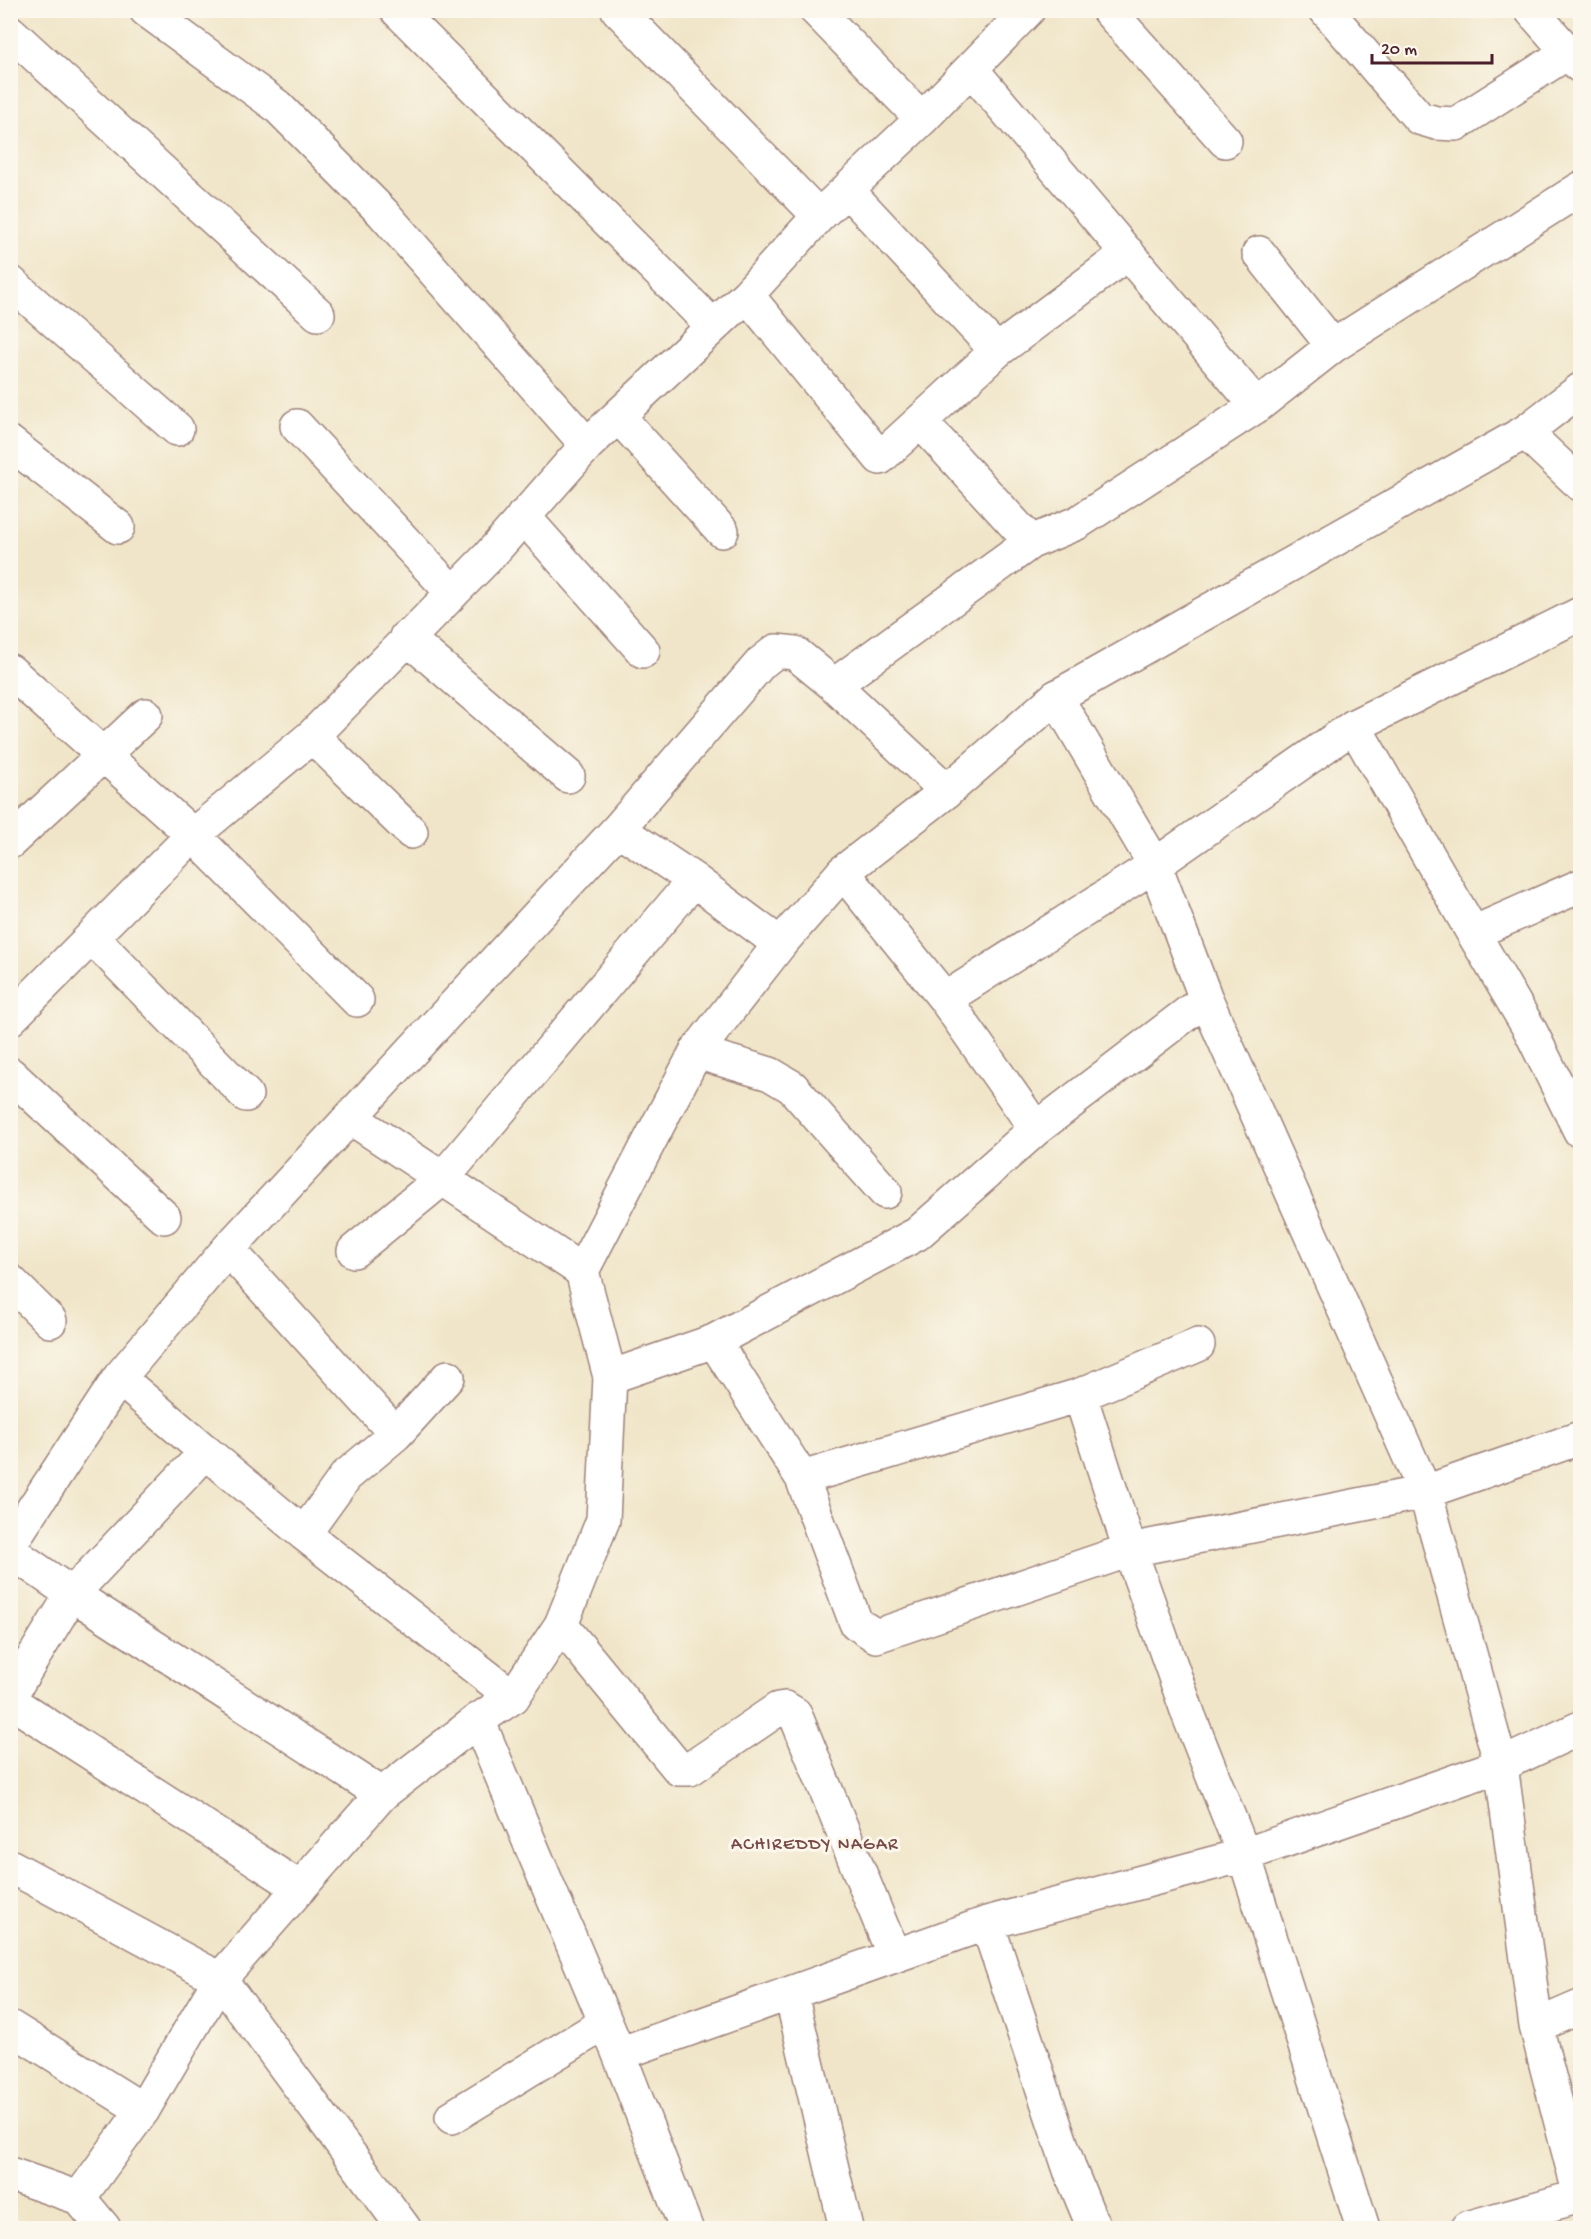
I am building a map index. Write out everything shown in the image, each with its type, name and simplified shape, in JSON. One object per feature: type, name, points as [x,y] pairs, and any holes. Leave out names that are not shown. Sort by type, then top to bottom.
[{"type":"street","points":[[146,10],[285,114],[383,213],[587,446]]},
{"type":"street","points":[[397,10],[713,326]]},
{"type":"street","points":[[618,10],[819,216]]},
{"type":"street","points":[[816,10],[922,119]]},
{"type":"street","points":[[1108,10],[1224,141]]},
{"type":"street","points":[[1326,10],[1419,118],[1436,123],[1456,124],[1574,59],[1531,10]]},
{"type":"street","points":[[10,1019],[193,835],[312,736],[406,637],[489,556],[587,446],[747,296],[819,216],[848,191],[972,70],[1028,11]]},
{"type":"street","points":[[10,32],[318,314]]},
{"type":"street","points":[[972,70],[1257,406]]},
{"type":"street","points":[[834,686],[1031,542],[1077,523],[1257,406],[1333,346],[1581,189]]},
{"type":"street","points":[[848,191],[997,351]]},
{"type":"street","points":[[747,296],[880,458],[997,351],[1128,252]]},
{"type":"street","points":[[1259,253],[1333,346]]},
{"type":"street","points":[[10,282],[177,429]]},
{"type":"street","points":[[582,1271],[696,1052],[780,944],[843,872],[947,791],[1056,697],[1525,432],[1581,390]]},
{"type":"street","points":[[619,417],[723,531]]},
{"type":"street","points":[[921,422],[1031,542]]},
{"type":"street","points":[[297,426],[452,592]]},
{"type":"street","points":[[1525,432],[1581,484]]},
{"type":"street","points":[[10,443],[118,527]]},
{"type":"street","points":[[523,516],[643,651]]},
{"type":"street","points":[[945,999],[1155,865],[1354,726],[1581,614]]},
{"type":"street","points":[[406,637],[568,776]]},
{"type":"street","points":[[10,1544],[118,1378],[228,1249],[618,829],[761,663],[777,651],[795,653],[947,791]]},
{"type":"street","points":[[10,670],[193,835],[357,1000]]},
{"type":"street","points":[[1056,697],[1155,865],[1206,999],[1425,1492],[1501,1765],[1536,2026],[1581,2196],[1467,2229]]},
{"type":"street","points":[[10,842],[102,754],[146,716]]},
{"type":"street","points":[[1354,726],[1530,1030],[1581,1131]]},
{"type":"street","points":[[312,736],[411,832]]},
{"type":"street","points":[[618,829],[694,880],[780,944]]},
{"type":"street","points":[[843,872],[945,999],[1036,1129]]},
{"type":"street","points":[[354,1251],[443,1178],[694,880]]},
{"type":"street","points":[[1473,933],[1581,886]]},
{"type":"street","points":[[92,937],[246,1095]]},
{"type":"street","points":[[610,1377],[714,1341],[917,1234],[1036,1129],[1206,999]]},
{"type":"street","points":[[696,1052],[770,1074],[792,1087],[885,1192]]},
{"type":"street","points":[[10,1074],[164,1217]]},
{"type":"street","points":[[79,2198],[143,2110],[220,1979],[382,1794],[478,1720],[513,1697],[561,1625],[603,1520],[610,1377],[582,1271],[351,1118]]},
{"type":"street","points":[[228,1249],[396,1434]]},
{"type":"street","points":[[10,1281],[50,1321]]},
{"type":"street","points":[[714,1341],[802,1478],[856,1623],[876,1636],[1130,1550],[1425,1492],[1581,1438]]},
{"type":"street","points":[[802,1478],[1080,1395],[1198,1346]]},
{"type":"street","points":[[304,1534],[346,1476],[396,1434],[448,1377]]},
{"type":"street","points":[[118,1378],[304,1534],[513,1697]]},
{"type":"street","points":[[1080,1395],[1130,1550],[1189,1716],[1244,1855],[1363,2229]]},
{"type":"street","points":[[10,1696],[72,1594],[206,1452]]},
{"type":"street","points":[[10,1551],[72,1594],[382,1794]]},
{"type":"street","points":[[561,1625],[679,1769],[690,1769],[778,1709],[785,1708],[795,1714],[894,1956]]},
{"type":"street","points":[[10,1701],[300,1888]]},
{"type":"street","points":[[478,1720],[619,2054],[686,2229]]},
{"type":"street","points":[[619,2054],[987,1923],[1244,1855],[1501,1765],[1581,1728]]},
{"type":"street","points":[[10,1866],[220,1979],[404,2229]]},
{"type":"street","points":[[987,1923],[1070,2170],[1094,2229]]},
{"type":"street","points":[[792,1994],[846,2229]]},
{"type":"street","points":[[1536,2026],[1581,2007]]},
{"type":"street","points":[[452,2117],[605,2023]]},
{"type":"street","points":[[10,2027],[143,2110]]},
{"type":"street","points":[[10,2174],[79,2198],[104,2229]]},
{"type":"district","name":"ACHIREDDY NAGAR","points":[[815,1843]]}]
